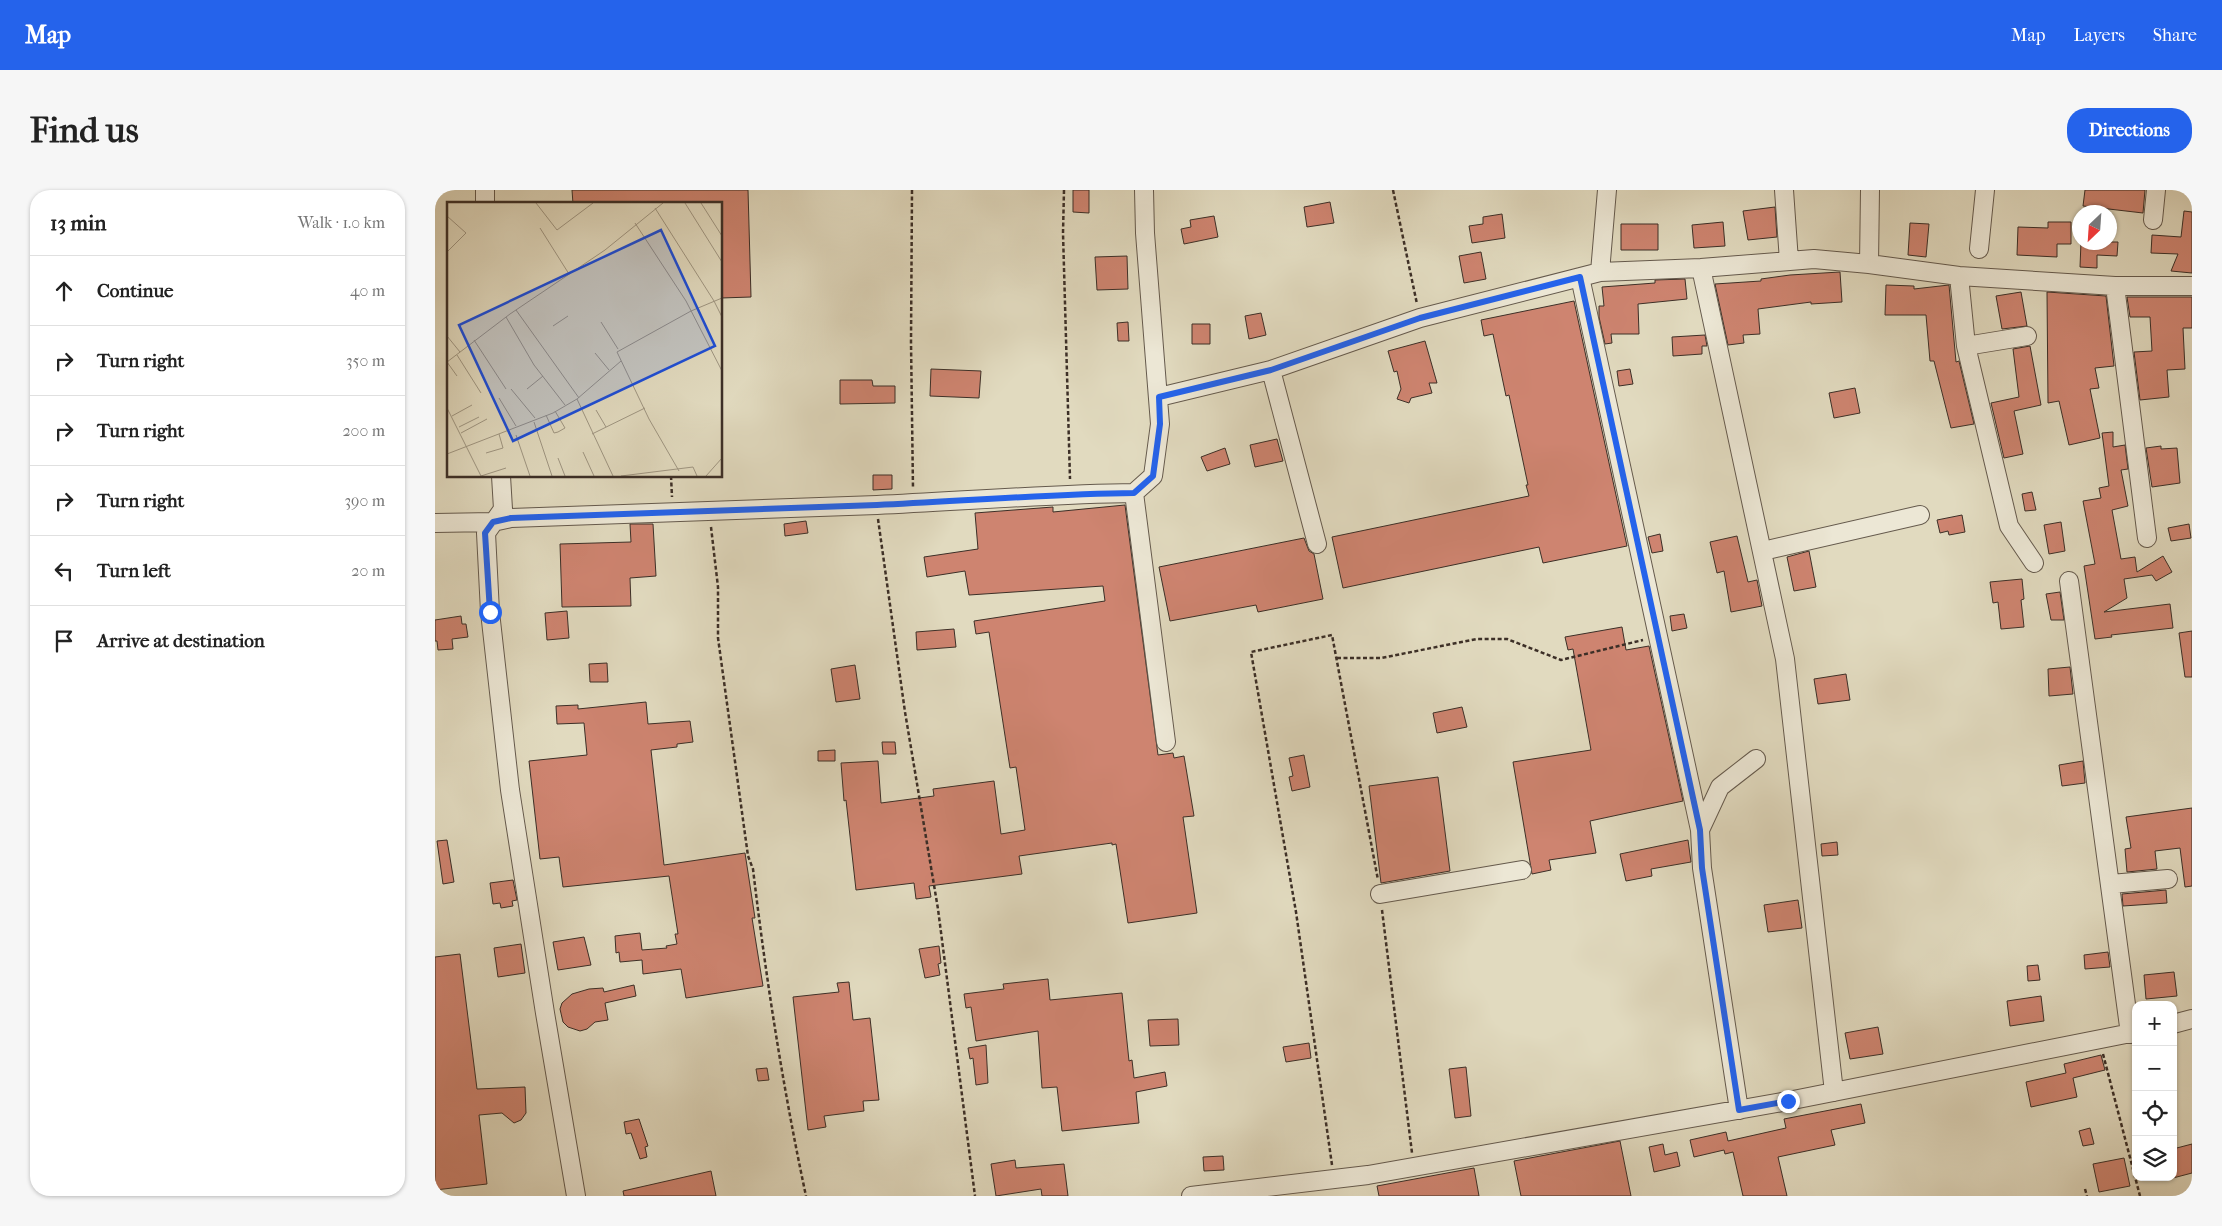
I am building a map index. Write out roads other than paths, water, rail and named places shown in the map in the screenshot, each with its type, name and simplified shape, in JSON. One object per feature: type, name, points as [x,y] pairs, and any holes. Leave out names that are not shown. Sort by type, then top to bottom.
[{"type":"street","points":[[435,523],[493,522],[511,518],[672,511],[876,505],[1071,493],[1134,493],[1153,476],[1160,424],[1145,233],[1144,190]]},
{"type":"street","points":[[1600,272],[1607,190]]},
{"type":"street","points":[[1784,190],[1789,261]]},
{"type":"street","points":[[1869,190],[1869,264]]},
{"type":"street","points":[[1979,249],[1985,190]]},
{"type":"street","points":[[2153,220],[2156,190]]},
{"type":"street","points":[[1159,397],[1271,370],[1420,318],[1600,272],[1701,268],[1814,259],[1959,276],[2115,286],[2192,286]]},
{"type":"street","points":[[1701,268],[1785,659],[1833,1092]]},
{"type":"street","points":[[1959,276],[1966,346],[2009,526],[2034,563]]},
{"type":"street","points":[[1580,277],[1700,830],[1702,868],[1739,1110]]},
{"type":"street","points":[[2115,286],[2147,538]]},
{"type":"street","points":[[1966,346],[2027,336]]},
{"type":"street","points":[[1271,370],[1317,544]]},
{"type":"street","points":[[501,478],[503,509],[485,533],[490,612],[510,790],[576,1196]]},
{"type":"street","points":[[1134,493],[1166,742]]},
{"type":"street","points":[[1763,551],[1920,515]]},
{"type":"street","points":[[2069,581],[2132,1026]]},
{"type":"street","points":[[1700,830],[1720,788],[1756,759]]},
{"type":"street","points":[[1381,894],[1522,870]]},
{"type":"street","points":[[2111,884],[2168,879]]},
{"type":"street","points":[[2177,1023],[2192,1019]]},
{"type":"street","points":[[1191,1196],[1234,1193],[1368,1175],[1739,1110],[2132,1033]]}]
